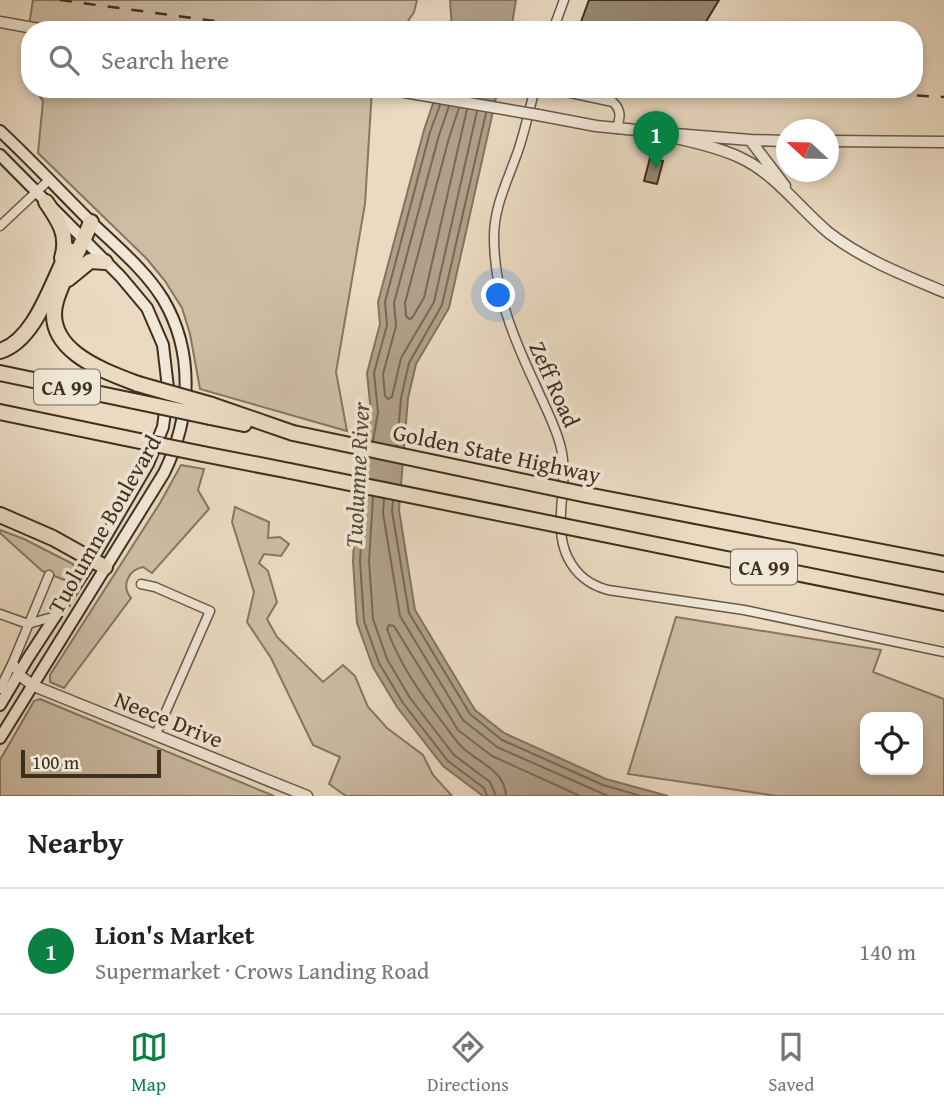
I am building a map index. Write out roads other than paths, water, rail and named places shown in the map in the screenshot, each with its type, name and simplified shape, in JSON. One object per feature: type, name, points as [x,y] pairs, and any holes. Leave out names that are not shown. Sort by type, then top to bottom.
[{"type":"highway","points":[[40,197],[63,228],[65,242],[54,314],[59,333],[66,344],[87,363],[211,411]]},
{"type":"highway","points":[[0,351],[8,349],[25,335],[91,222]]},
{"type":"highway","points":[[59,280],[90,261],[105,262]]},
{"type":"highway","name":"CA 99","points":[[0,373],[134,401],[211,411]]},
{"type":"highway","name":"Golden State Highway","points":[[211,411],[293,433],[587,495],[944,564]]},
{"type":"highway","name":"CA 99","points":[[0,412],[944,603]]},
{"type":"highway","points":[[0,422],[125,438]]},
{"type":"highway","points":[[0,515],[53,538],[105,568]]},
{"type":"main road","name":"Tuolumne Boulevard","points":[[0,131],[135,265],[162,298],[180,341],[187,388],[181,432],[173,455],[139,516],[0,738]]},
{"type":"main road","name":"Tuolumne Boulevard","points":[[0,155],[121,277],[147,308],[163,345],[168,388],[163,427],[156,448],[92,560],[0,705]]},
{"type":"street","points":[[556,21],[564,0]]},
{"type":"street","points":[[0,22],[21,26]]},
{"type":"street","points":[[439,98],[617,128],[776,141]]},
{"type":"street","name":"Zeff Road","points":[[532,98],[518,150],[499,200],[495,217],[494,255],[506,319],[552,422],[561,449],[564,474],[561,534],[566,553],[575,570],[589,583],[608,590],[744,610],[944,652]]},
{"type":"street","points":[[594,98],[613,102],[618,108],[621,116],[617,128]]},
{"type":"street","points":[[650,132],[738,157],[757,167],[789,193],[826,230],[857,252],[944,292]]},
{"type":"street","points":[[750,140],[789,193]]},
{"type":"street","points":[[839,141],[944,142]]},
{"type":"street","points":[[0,226],[40,197],[49,180]]},
{"type":"street","name":"Tuolumne Boulevard","points":[[0,689],[49,575]]},
{"type":"street","points":[[141,584],[155,587],[209,611],[156,734]]},
{"type":"street","points":[[0,614],[29,624],[56,616]]},
{"type":"street","points":[[13,662],[19,675]]},
{"type":"street","name":"Neece Drive","points":[[19,675],[34,686],[307,796]]},
{"type":"water","points":[[450,0],[516,0],[512,21],[451,21]]},
{"type":"water","points":[[435,98],[496,98],[449,308],[416,364],[408,398],[399,510],[415,610],[475,710],[504,733],[606,779],[668,796],[483,796],[443,766],[397,707],[373,667],[357,623],[353,561],[356,501],[371,412],[367,373],[380,324],[378,302]]},
{"type":"railway","points":[[60,0],[214,21]]},
{"type":"railway","points":[[923,96],[944,97]]},
{"type":"place","name":"Lion's Market","points":[[656,169]]},
{"type":"water label","name":"Tuolumne River","points":[[357,475]]}]
